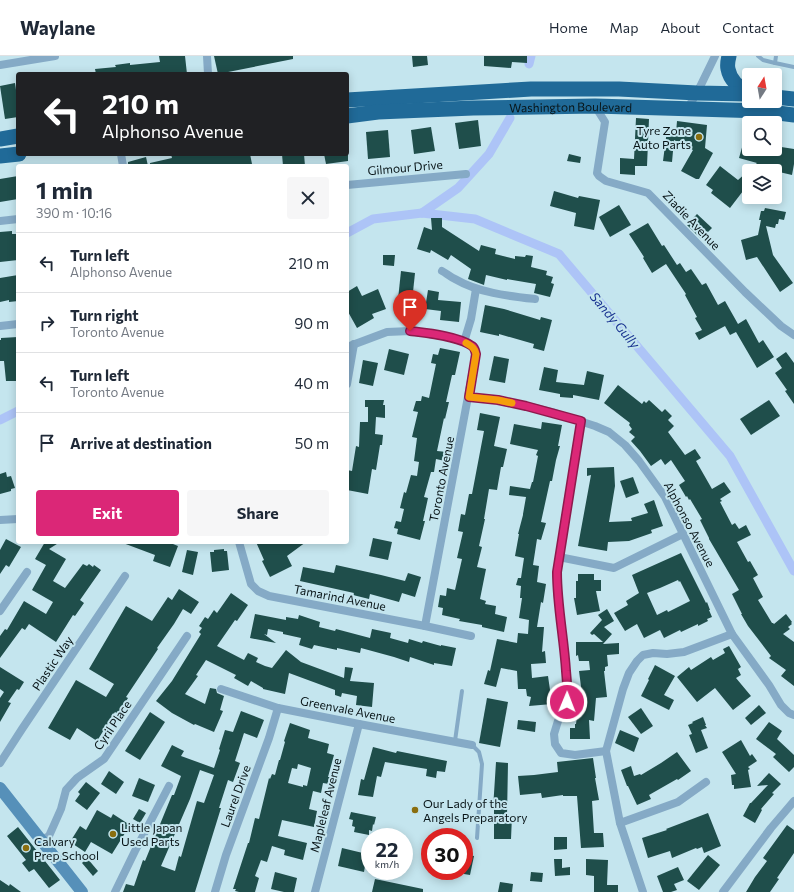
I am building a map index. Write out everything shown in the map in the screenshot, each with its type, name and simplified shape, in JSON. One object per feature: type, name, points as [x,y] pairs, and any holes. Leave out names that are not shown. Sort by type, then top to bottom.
[{"type":"highway","points":[[729,56],[728,68],[732,80],[742,90]]},
{"type":"highway","name":"Washington Boulevard","points":[[349,100],[531,89],[619,88],[697,93],[742,93]]},
{"type":"highway","points":[[782,98],[794,99]]},
{"type":"highway","name":"Washington Boulevard","points":[[349,116],[378,112],[473,108],[595,106],[763,111],[794,115]]},
{"type":"highway","points":[[0,139],[16,136]]},
{"type":"highway","points":[[0,156],[16,154]]},
{"type":"main road","points":[[0,788],[78,890]]},
{"type":"street","points":[[0,65],[55,56]]},
{"type":"street","points":[[207,56],[208,72]]},
{"type":"street","points":[[687,109],[697,93],[715,56]]},
{"type":"street","name":"Ziadie Avenue","points":[[595,106],[605,122],[597,173],[599,176],[611,182],[648,193],[745,292],[781,326],[794,335]]},
{"type":"street","name":"Gilmour Drive","points":[[349,185],[466,174]]},
{"type":"street","points":[[0,221],[16,218]]},
{"type":"street","points":[[442,270],[456,280],[476,289],[506,296],[535,299]]},
{"type":"street","points":[[349,365],[351,346],[387,332],[410,331],[448,337],[464,342],[471,319],[476,289]]},
{"type":"street","points":[[0,326],[16,324]]},
{"type":"street","name":"Toronto Avenue","points":[[425,626],[476,354],[473,347],[464,342]]},
{"type":"street","name":"Alphonso Avenue","points":[[469,397],[498,400],[581,421],[609,432],[625,445],[640,461],[665,497],[732,634],[769,685],[781,705],[789,713],[794,715]]},
{"type":"street","points":[[581,421],[557,572],[557,591],[568,693],[565,707],[558,721],[554,734],[555,744],[561,753],[575,755],[606,751]]},
{"type":"street","points":[[0,520],[16,519]]},
{"type":"street","points":[[559,557],[614,568],[684,534]]},
{"type":"street","name":"Tamarind Avenue","points":[[240,544],[251,584],[258,591],[269,596],[471,636]]},
{"type":"street","points":[[0,612],[27,572]]},
{"type":"street","name":"Plastic Way","points":[[0,763],[125,576]]},
{"type":"street","points":[[643,892],[620,823],[606,751],[623,689],[637,661],[643,655],[653,653],[667,654],[684,652],[732,634]]},
{"type":"street","name":"Cyril Place","points":[[41,840],[49,836],[61,809],[66,790],[77,778],[104,759],[187,636]]},
{"type":"street","name":"Greenvale Avenue","points":[[221,689],[278,708],[472,746]]},
{"type":"street","name":"Laurel Drive","points":[[215,892],[226,855],[269,738],[278,708]]},
{"type":"street","name":"Mapleleaf Avenue","points":[[315,892],[359,724]]},
{"type":"street","points":[[620,823],[678,802],[706,782]]},
{"type":"street","points":[[115,892],[170,786]]},
{"type":"street","points":[[723,892],[771,828],[794,801]]},
{"type":"lane","points":[[758,56],[763,60],[794,67]]},
{"type":"lane","points":[[775,63],[776,56]]},
{"type":"lane","points":[[455,742],[462,691]]},
{"type":"lane","points":[[472,746],[479,752],[482,764],[477,838]]},
{"type":"building","points":[[159,56],[185,56],[187,72],[96,72],[95,69],[116,67],[115,65],[130,63],[130,65],[160,62]]},
{"type":"building","points":[[214,56],[293,56],[293,59],[228,72],[218,72]]},
{"type":"building","points":[[412,56],[427,56],[428,65],[413,67]]},
{"type":"building","points":[[484,56],[527,56],[527,63],[512,62],[511,68],[484,66]]},
{"type":"building","points":[[15,83],[16,117],[5,119],[0,86]]},
{"type":"building","points":[[636,118],[649,119],[647,166],[635,166],[635,175],[620,174],[620,158],[634,159]]},
{"type":"building","points":[[478,120],[481,146],[459,149],[455,123]]},
{"type":"building","points":[[677,121],[707,125],[705,148],[713,153],[699,179],[696,179],[681,171],[693,150],[674,140],[672,162],[663,161],[667,130],[676,133]]},
{"type":"building","points":[[431,127],[435,151],[414,154],[411,130]]},
{"type":"building","points":[[388,130],[390,157],[368,159],[366,132]]},
{"type":"building","points":[[782,147],[794,149],[792,175],[782,173],[782,164],[756,164],[757,163],[739,158],[742,148],[742,156],[782,156]]},
{"type":"building","points":[[569,154],[581,157],[580,163],[567,161]]},
{"type":"building","points":[[172,156],[250,156],[252,164],[150,164],[172,158]]},
{"type":"building","points":[[282,156],[304,156],[305,164],[283,164]]},
{"type":"building","points":[[324,156],[348,156],[348,161],[326,164]]},
{"type":"building","points":[[146,157],[148,164],[128,164],[128,162]]},
{"type":"building","points":[[720,166],[738,180],[742,176],[742,192],[730,208],[711,193],[713,190],[706,185]]},
{"type":"building","points":[[16,176],[16,199],[0,202],[0,179]]},
{"type":"building","points":[[554,191],[578,198],[579,196],[600,200],[594,230],[574,226],[576,213],[550,206]]},
{"type":"building","points":[[619,205],[631,225],[610,237],[599,217]]},
{"type":"building","points":[[765,208],[786,212],[784,220],[779,219],[775,228],[766,226],[773,255],[793,283],[780,292],[757,257],[746,260],[741,240],[758,235],[761,211],[764,211]]},
{"type":"building","points":[[697,214],[712,228],[701,239],[687,225]]},
{"type":"building","points":[[431,218],[442,218],[442,227],[479,251],[481,245],[496,249],[495,254],[515,259],[515,256],[533,256],[531,267],[547,271],[546,275],[553,277],[551,283],[554,284],[550,297],[534,293],[536,284],[507,280],[486,275],[484,285],[468,279],[471,269],[451,255],[448,260],[431,250],[430,253],[417,249],[424,227],[432,230]]},
{"type":"building","points":[[648,223],[662,246],[664,245],[677,265],[680,263],[686,272],[691,269],[702,285],[706,283],[718,305],[725,301],[738,324],[746,319],[759,343],[763,340],[774,357],[757,368],[736,332],[730,335],[725,326],[699,340],[695,333],[702,330],[695,318],[697,317],[685,295],[686,294],[666,264],[652,273],[643,258],[644,257],[629,234]]},
{"type":"building","points":[[12,231],[12,234],[16,234],[16,260],[0,262],[0,232]]},
{"type":"building","points":[[383,255],[395,255],[394,266],[383,265]]},
{"type":"building","points":[[401,271],[415,273],[411,311],[397,309]]},
{"type":"building","points":[[16,275],[16,301],[9,302],[9,300],[0,302],[0,278]]},
{"type":"building","points":[[357,286],[362,296],[378,289],[386,309],[372,314],[374,318],[357,328],[349,314],[349,291]]},
{"type":"building","points":[[428,290],[439,292],[438,300],[461,302],[459,322],[440,320],[441,311],[425,309]]},
{"type":"building","points":[[485,305],[540,320],[541,317],[552,320],[544,351],[533,348],[534,344],[499,334],[499,336],[480,332]]},
{"type":"building","points":[[16,337],[16,381],[6,381],[4,361],[0,361],[1,338]]},
{"type":"building","points":[[440,348],[460,352],[455,375],[452,375],[446,402],[449,402],[437,451],[447,452],[445,461],[436,459],[434,472],[431,472],[424,497],[428,498],[423,521],[425,521],[420,540],[397,534],[398,529],[394,528],[396,521],[401,522],[404,509],[400,508],[404,492],[406,493],[411,475],[417,476],[419,462],[414,461],[417,438],[412,437],[418,412],[413,411],[416,401],[421,401],[422,396],[429,398],[436,364],[431,363],[433,354],[438,355]]},
{"type":"building","points":[[389,349],[409,354],[404,375],[384,370]]},
{"type":"building","points":[[786,352],[794,363],[794,404],[785,391],[787,390],[775,373],[782,368],[776,359]]},
{"type":"building","points":[[494,356],[509,359],[505,383],[489,380]]},
{"type":"building","points":[[363,360],[378,363],[373,386],[359,383]]},
{"type":"building","points":[[544,367],[558,370],[556,382],[584,385],[587,371],[604,375],[599,400],[573,395],[573,398],[560,397],[560,394],[539,390]]},
{"type":"building","points":[[618,385],[642,404],[644,401],[646,403],[649,400],[662,412],[665,409],[672,416],[668,420],[674,426],[668,432],[685,455],[695,449],[701,458],[696,461],[712,489],[724,482],[731,492],[720,499],[722,501],[720,502],[732,525],[735,523],[739,529],[746,525],[751,535],[737,542],[748,562],[750,561],[758,575],[753,578],[763,597],[758,600],[772,623],[774,624],[786,614],[792,622],[792,624],[788,627],[790,629],[783,634],[794,642],[794,686],[781,676],[786,670],[769,658],[771,656],[748,626],[741,614],[732,594],[739,590],[709,539],[700,520],[702,519],[690,499],[689,500],[687,496],[686,497],[679,485],[685,481],[671,460],[665,465],[661,459],[651,466],[631,441],[635,437],[629,432],[632,429],[629,425],[630,423],[604,403]]},
{"type":"building","points":[[365,400],[384,400],[383,405],[385,405],[385,418],[376,417],[375,434],[383,435],[382,445],[380,445],[376,470],[372,469],[368,494],[349,490],[349,470],[352,471],[356,446],[359,447],[360,422],[368,422],[368,407],[365,407]]},
{"type":"building","points":[[769,400],[780,416],[751,435],[740,419]]},
{"type":"building","points":[[480,413],[500,417],[494,446],[507,449],[503,467],[501,467],[497,490],[489,489],[485,519],[479,546],[482,547],[477,567],[486,569],[480,599],[486,601],[485,604],[496,606],[495,614],[507,617],[504,632],[482,627],[482,625],[459,621],[460,619],[442,615],[443,608],[438,607],[440,595],[446,596],[447,588],[455,590],[462,559],[457,558],[463,532],[458,531],[461,514],[465,515],[469,494],[472,494],[484,431],[477,430]]},
{"type":"building","points":[[542,422],[562,425],[558,446],[560,446],[552,481],[550,481],[541,522],[546,523],[541,540],[537,539],[533,565],[539,566],[537,582],[546,584],[543,603],[541,602],[537,627],[544,627],[542,652],[545,651],[546,663],[531,664],[532,678],[548,676],[552,704],[529,706],[531,697],[527,696],[526,689],[518,689],[517,671],[501,668],[496,687],[484,684],[488,670],[490,671],[497,639],[517,643],[518,633],[528,634],[529,620],[519,618],[522,598],[520,598],[521,586],[516,585],[518,578],[521,578],[524,558],[515,556],[526,497],[509,495],[510,486],[530,489],[533,482],[538,456],[536,455],[538,450],[510,444],[514,424],[541,429]]},
{"type":"building","points":[[614,467],[615,486],[609,522],[632,521],[631,518],[648,513],[644,504],[654,500],[663,526],[651,530],[652,533],[629,541],[608,542],[607,551],[578,546],[591,475],[587,476],[587,468]]},
{"type":"building","points":[[6,472],[7,477],[11,476],[15,488],[11,489],[11,491],[0,494],[0,474]]},
{"type":"building","points":[[633,477],[639,493],[626,498],[620,481]]},
{"type":"building","points":[[373,538],[392,542],[388,560],[369,556]]},
{"type":"building","points":[[6,539],[21,547],[9,567],[6,565],[0,574],[0,550]]},
{"type":"building","points":[[44,544],[57,544],[49,549],[66,559],[53,581],[65,588],[83,564],[87,566],[89,564],[93,567],[94,565],[101,570],[80,600],[84,603],[75,616],[73,615],[56,642],[29,624],[25,630],[22,628],[0,658],[0,636],[5,629],[7,630],[24,601],[46,614],[53,602],[32,590],[46,565],[35,559]]},
{"type":"building","points":[[126,544],[173,544],[178,546],[170,567],[153,561],[155,555]]},
{"type":"building","points":[[257,544],[303,544],[287,556],[292,566],[270,577],[262,561],[264,560]]},
{"type":"building","points":[[224,549],[224,551],[227,551],[229,570],[212,572],[210,552]]},
{"type":"building","points":[[187,550],[198,552],[193,575],[182,572]]},
{"type":"building","points":[[681,553],[706,603],[707,602],[712,617],[707,619],[708,621],[698,626],[698,624],[681,632],[680,630],[664,638],[660,630],[644,638],[637,624],[625,631],[614,613],[628,605],[626,601],[639,593],[632,575]],"holes":[[[678,580],[679,582],[680,581],[690,601],[668,612],[667,610],[657,615],[647,593]]]},
{"type":"building","points":[[336,565],[405,581],[408,573],[421,577],[415,597],[402,593],[399,602],[370,594],[369,599],[353,595],[354,593],[300,581],[303,567],[334,573]]},
{"type":"building","points":[[578,574],[594,574],[594,580],[601,580],[601,591],[596,591],[600,611],[577,615],[574,598],[576,598],[576,581],[578,581]]},
{"type":"building","points":[[179,589],[199,602],[191,614],[183,609],[126,697],[128,698],[118,714],[115,712],[97,741],[77,728],[70,740],[48,728],[76,680],[106,697],[114,684],[89,669],[126,606],[152,621],[168,597],[172,600]]},
{"type":"building","points":[[231,593],[248,605],[237,621],[235,620],[217,646],[244,660],[248,653],[258,658],[256,662],[272,668],[286,650],[301,662],[344,678],[345,667],[353,668],[350,681],[374,683],[372,707],[356,705],[357,696],[342,693],[341,697],[335,695],[335,690],[289,673],[285,694],[263,689],[251,681],[248,686],[234,678],[236,675],[206,660],[196,675],[198,676],[185,694],[205,704],[210,688],[216,689],[217,693],[224,696],[220,710],[223,711],[214,732],[195,724],[194,725],[172,713],[156,701],[172,681],[201,634],[199,632],[202,628],[199,626],[205,617],[208,619],[214,610],[217,613]]},
{"type":"building","points":[[607,609],[614,621],[604,627],[612,634],[603,644],[619,643],[619,654],[607,655],[608,666],[605,667],[604,671],[607,697],[596,698],[594,721],[589,720],[590,739],[570,739],[570,728],[575,728],[579,701],[583,702],[579,671],[590,670],[589,661],[579,661],[578,655],[576,656],[576,642],[603,642],[594,634],[592,635],[590,633],[602,620],[598,615]]},
{"type":"building","points":[[255,614],[286,620],[286,617],[298,619],[299,615],[320,622],[319,627],[335,631],[336,629],[370,638],[372,629],[391,633],[390,638],[408,643],[409,639],[422,643],[423,641],[456,648],[452,666],[434,663],[434,665],[410,657],[409,662],[361,648],[360,653],[314,645],[312,649],[299,645],[301,638],[268,629],[267,635],[264,634],[276,643],[250,638]]},
{"type":"building","points":[[729,646],[741,667],[738,669],[741,675],[736,678],[751,696],[733,710],[715,688],[697,702],[677,677],[689,667],[691,670],[711,657],[713,660],[725,653],[723,649]]},
{"type":"building","points":[[655,665],[675,676],[664,695],[674,700],[669,710],[641,696]]},
{"type":"building","points":[[0,667],[24,682],[8,702],[11,703],[0,722],[0,698],[4,692],[0,689]]},
{"type":"building","points":[[487,698],[508,702],[500,747],[479,743]]},
{"type":"building","points":[[759,705],[766,713],[751,725],[745,718]]},
{"type":"building","points":[[641,708],[653,726],[641,734],[628,717]]},
{"type":"building","points":[[241,711],[264,720],[257,738],[244,733],[235,761],[240,763],[233,782],[228,780],[195,892],[123,892],[126,884],[134,886],[143,860],[145,861],[181,776],[161,766],[172,745],[184,751],[181,756],[214,768],[225,730],[233,732]],"holes":[[[200,770],[214,775],[204,803],[197,801],[181,857],[179,856],[175,871],[161,866],[190,799]]]},
{"type":"building","points":[[150,712],[165,722],[140,760],[125,751]]},
{"type":"building","points":[[703,717],[707,728],[701,730],[708,748],[696,753],[689,735],[692,734],[688,725]]},
{"type":"building","points":[[518,720],[536,722],[535,732],[517,729]]},
{"type":"building","points":[[769,722],[782,731],[777,739],[794,755],[794,767],[789,772],[773,757],[776,754],[756,739]]},
{"type":"building","points":[[290,723],[310,730],[308,738],[329,744],[327,753],[334,755],[328,777],[330,777],[329,784],[323,783],[321,793],[313,791],[309,809],[317,811],[314,827],[282,820],[278,836],[307,843],[303,860],[284,855],[285,850],[272,846],[267,862],[261,860],[255,876],[259,878],[255,892],[235,891],[236,889],[233,889],[249,843],[255,818],[259,819],[269,778],[270,779],[272,774],[275,775],[285,742],[284,741]],"holes":[[[298,764],[311,768],[307,786],[303,785],[303,787],[288,783],[292,768],[297,769]]]},
{"type":"building","points":[[620,730],[639,738],[634,752],[615,743]]},
{"type":"building","points":[[741,740],[750,756],[752,754],[757,761],[748,767],[750,769],[748,770],[751,787],[734,789],[731,775],[736,774],[722,752]]},
{"type":"building","points":[[373,747],[396,753],[397,751],[447,761],[445,772],[437,771],[436,778],[426,776],[427,769],[385,762],[381,777],[377,776],[373,797],[358,795],[361,779],[364,780]]},
{"type":"building","points":[[677,752],[691,771],[678,780],[677,779],[649,795],[651,799],[637,805],[621,770],[631,766],[634,776],[641,775]]},
{"type":"building","points":[[593,758],[599,800],[592,801],[594,833],[603,833],[604,847],[581,848],[577,796],[563,795],[542,798],[541,793],[520,795],[518,776],[558,772],[557,762]]},
{"type":"building","points":[[496,762],[508,763],[507,816],[512,816],[511,839],[494,839],[493,809]]},
{"type":"building","points":[[109,771],[124,782],[116,794],[101,784]]},
{"type":"building","points":[[769,773],[781,784],[772,793],[774,794],[761,809],[762,810],[755,823],[743,816],[750,803],[768,785],[757,786]]},
{"type":"building","points":[[139,778],[155,785],[148,802],[132,796]]},
{"type":"building","points":[[86,782],[100,793],[87,810],[75,801],[80,794],[78,792]]},
{"type":"building","points":[[139,809],[146,813],[140,823],[133,819]]},
{"type":"building","points":[[97,810],[111,818],[113,814],[130,825],[112,854],[91,842],[85,852],[70,842],[80,826],[86,830]]},
{"type":"building","points":[[351,812],[376,817],[372,828],[361,828],[361,833],[354,832],[355,827],[352,826],[353,820],[349,819]]},
{"type":"building","points":[[708,813],[721,846],[704,853],[702,847],[672,858],[670,851],[648,858],[642,838],[667,830],[666,829]]},
{"type":"building","points":[[787,825],[794,830],[794,853],[777,878],[779,879],[770,892],[746,892],[767,861],[763,858]]},
{"type":"building","name":"Calvary Prep School","points":[[18,827],[60,880],[49,888],[34,869],[29,872],[22,863],[26,860],[7,836]]},
{"type":"building","points":[[554,837],[567,837],[567,849],[554,850]]},
{"type":"building","points":[[342,848],[361,853],[361,871],[338,866]]},
{"type":"building","points":[[708,855],[720,865],[699,890],[687,881]]},
{"type":"building","points":[[87,858],[98,871],[93,876],[82,863]]},
{"type":"building","points":[[554,859],[562,859],[562,868],[570,867],[570,875],[555,876]]},
{"type":"building","points":[[586,859],[608,860],[607,885],[618,885],[618,892],[594,892],[594,876],[586,875]]},
{"type":"building","points":[[678,867],[684,880],[674,884],[677,890],[663,892],[657,876]]},
{"type":"building","points":[[275,872],[297,878],[294,892],[284,892],[271,889]]},
{"type":"building","points":[[531,872],[543,873],[542,882],[530,881]]},
{"type":"building","points":[[0,880],[9,886],[10,884],[21,892],[0,892]]},
{"type":"building","points":[[375,880],[423,889],[423,892],[372,892]]},
{"type":"building","points":[[500,882],[513,884],[512,892],[498,892]]},
{"type":"waterway","points":[[529,64],[531,56]]},
{"type":"waterway","points":[[422,213],[458,188],[489,154],[510,118]]},
{"type":"waterway","name":"Sandy Gully","points":[[349,232],[373,219],[422,213],[475,219],[559,254],[730,456],[794,571]]},
{"type":"waterway","name":"Sandy Gully","points":[[0,420],[16,412]]},
{"type":"slow traffic","points":[[466,343],[473,347],[476,354],[469,397],[512,403]]},
{"type":"place","name":"Tyre Zone Auto Parts","points":[[699,137]]},
{"type":"place","name":"Our Lady of the Angels Preparatory","points":[[415,810]]},
{"type":"place","name":"Little Japan Used Parts","points":[[113,834]]},
{"type":"place","name":"Calvary Prep School","points":[[26,848]]},
{"type":"route","points":[[410,331],[448,337],[464,342],[473,347],[476,354],[469,397],[498,400],[526,406],[581,421],[557,572],[557,591],[568,693],[567,702]]}]
